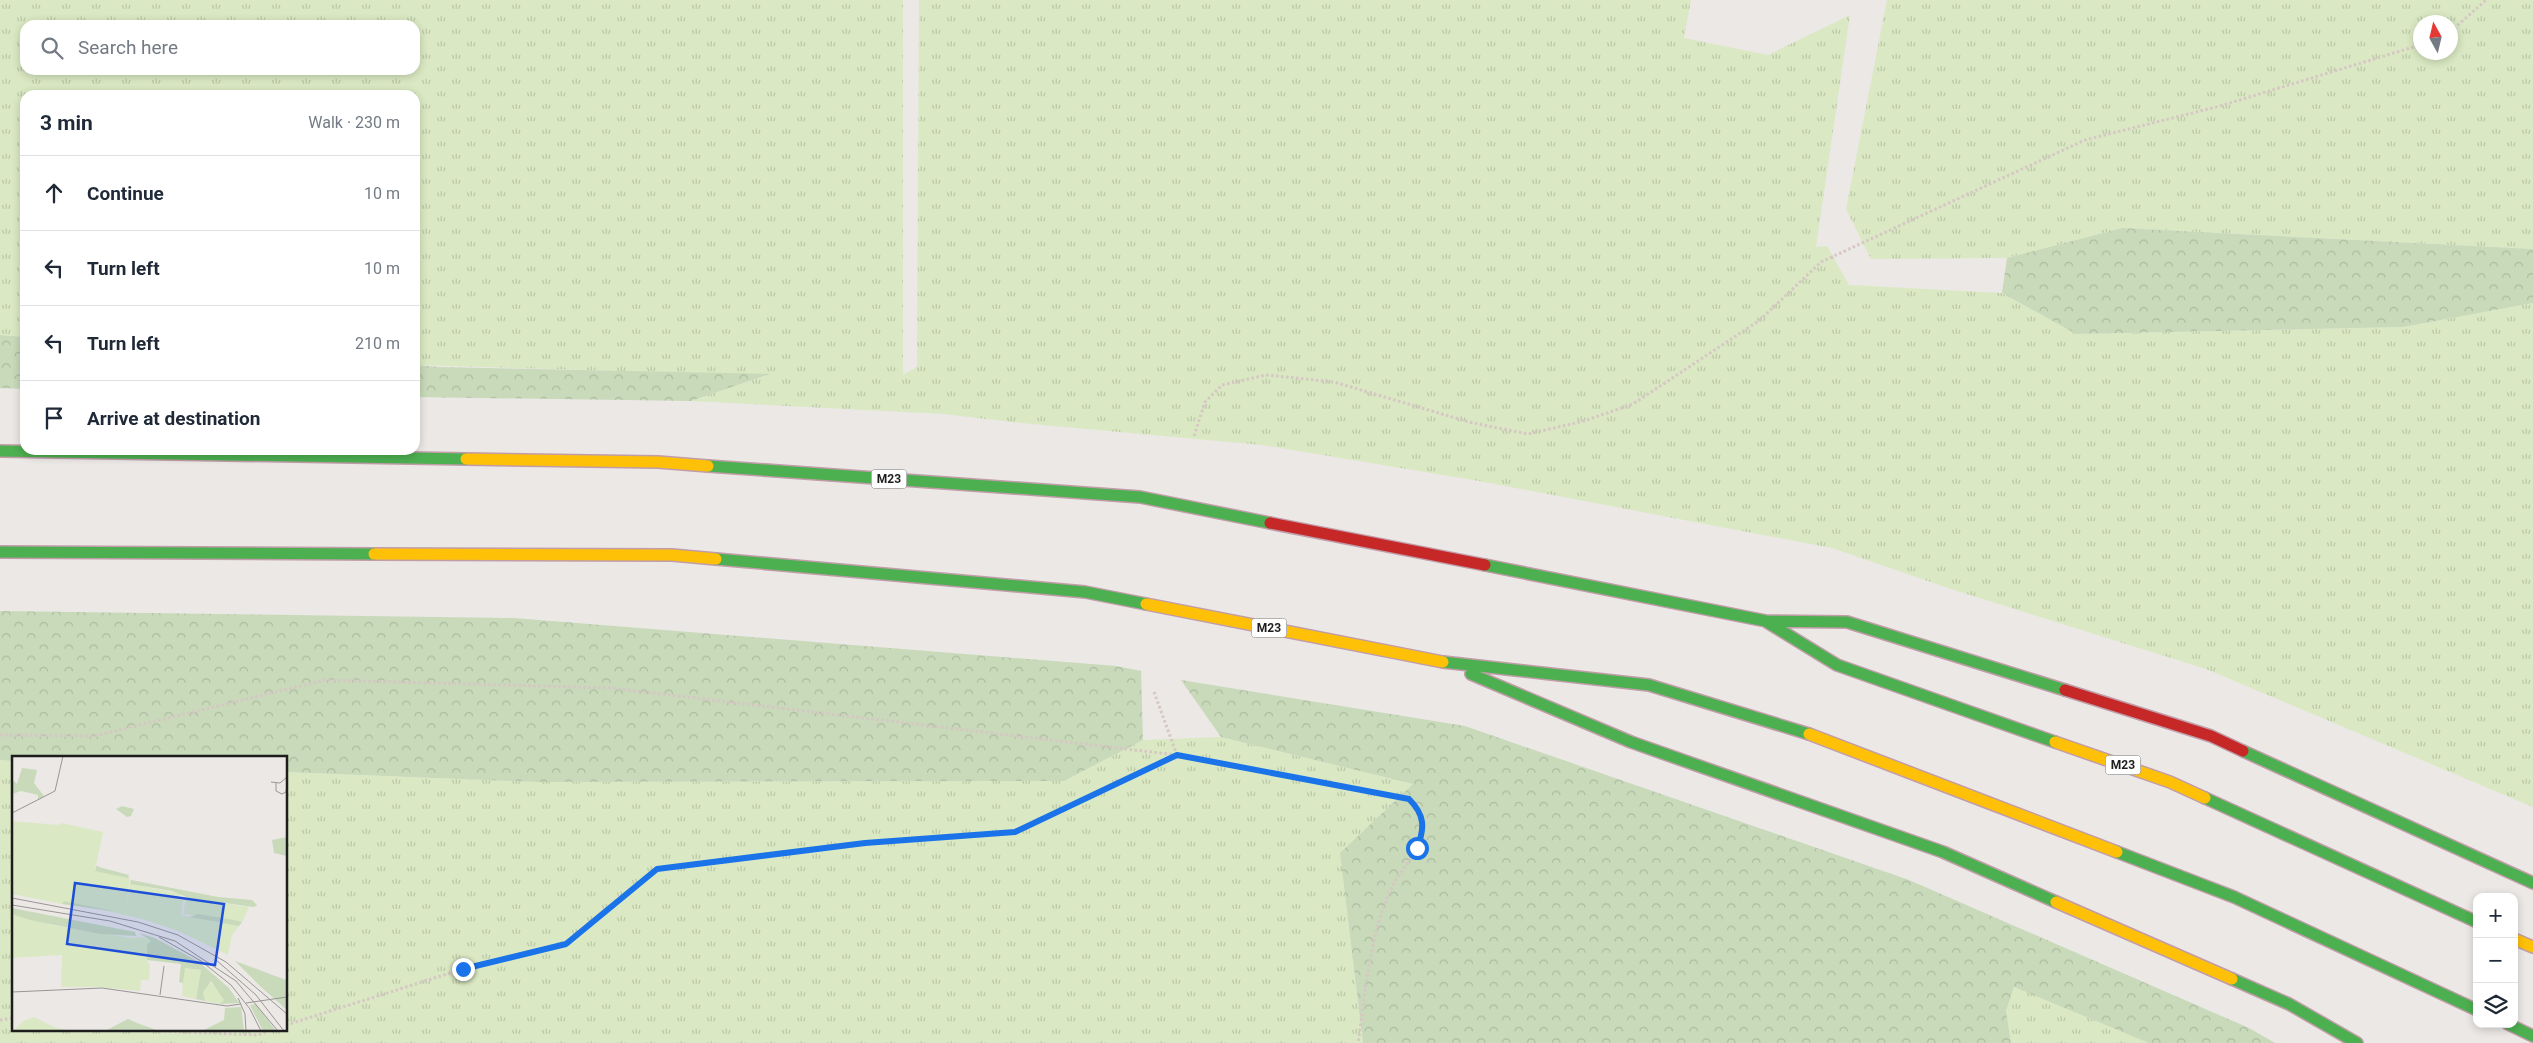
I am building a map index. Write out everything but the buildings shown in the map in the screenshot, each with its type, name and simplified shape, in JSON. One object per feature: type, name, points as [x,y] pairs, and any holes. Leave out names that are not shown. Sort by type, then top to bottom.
[{"type":"highway","name":"M23","points":[[0,451],[20,451]]},
{"type":"highway","name":"M23","points":[[239,455],[658,462],[1140,497],[1766,621],[1837,665],[2170,782],[2473,920]]},
{"type":"highway","name":"M23","points":[[0,552],[672,555],[1084,592],[1444,662],[1649,685],[1804,732],[2234,897],[2473,1008]]},
{"type":"highway","points":[[1766,621],[1846,622],[2211,736],[2533,882]]},
{"type":"highway","points":[[1444,662],[1631,742],[1943,852],[2288,1004],[2357,1043]]},
{"type":"highway","points":[[2518,941],[2533,947]]},
{"type":"highway","points":[[2516,1028],[2533,1036]]},
{"type":"path","points":[[2458,25],[2486,0]]},
{"type":"path","points":[[1194,436],[1205,402],[1222,385],[1266,375],[1334,382],[1469,422],[1528,434],[1584,421],[1633,404],[1760,320],[1821,262],[2085,140],[2220,106],[2413,47]]},
{"type":"path","points":[[0,735],[94,736],[325,680],[610,688],[1177,755],[1409,799],[1418,808],[1424,823],[1422,836],[1417,848],[1391,890],[1374,942],[1358,1043]]},
{"type":"path","points":[[1154,692],[1177,755]]},
{"type":"path","points":[[288,1025],[463,969],[566,944],[657,869],[865,843],[1015,832],[1177,755]]},
{"type":"path","points":[[138,1030],[258,1035],[271,1030]]},
{"type":"green space","points":[[0,0],[903,0],[903,375],[917,367],[919,0],[1691,0],[1684,38],[1768,55],[1850,15],[1816,247],[1827,246],[1849,285],[2002,293],[2076,334],[2403,327],[2533,303],[2533,807],[2206,669],[1951,589],[1832,548],[1479,481],[1262,445],[944,414],[691,401],[768,375],[420,365],[420,90],[20,90],[20,337],[0,335]]},
{"type":"green space","points":[[1887,0],[2533,0],[2533,249],[2122,228],[2007,258],[1871,259],[1846,209]]},
{"type":"green space","points":[[2122,228],[2533,249],[2533,303],[2403,327],[2076,334],[2002,293],[2007,258]]},
{"type":"green space","points":[[0,335],[20,337],[20,389],[0,388]]},
{"type":"green space","points":[[420,365],[770,374],[691,401],[420,397]]},
{"type":"green space","points":[[0,611],[514,618],[1116,666],[1141,671],[1143,740],[1064,781],[537,782],[288,772],[288,756],[12,756],[12,761],[0,760]]},
{"type":"green space","points":[[1181,680],[1465,726],[1909,880],[2249,1028],[2275,1043],[2149,1043],[2014,987],[2006,1011],[2011,1043],[1363,1043],[1340,853],[1413,784],[1221,737]]},
{"type":"green space","points":[[1221,737],[1413,784],[1340,853],[1363,1043],[0,1043],[0,760],[12,761],[12,1030],[288,1030],[288,772],[537,782],[1064,781],[1143,740]]},
{"type":"green space","points":[[2014,987],[2149,1043],[2011,1043],[2006,1011]]},
{"type":"traffic: fast","points":[[0,451],[20,451]]},
{"type":"traffic: fast","points":[[233,455],[466,459]]},
{"type":"traffic: fast","points":[[708,466],[1140,497],[1270,523]]},
{"type":"traffic: fast","points":[[0,552],[374,554]]},
{"type":"traffic: fast","points":[[716,559],[1085,592],[1146,604]]},
{"type":"traffic: fast","points":[[1485,565],[1766,621],[1847,622],[2065,690]]},
{"type":"traffic: fast","points":[[1767,622],[1837,665],[2055,742]]},
{"type":"traffic: fast","points":[[1443,662],[1649,685],[1809,734]]},
{"type":"traffic: fast","points":[[1471,674],[1631,742],[1943,852],[2056,902]]},
{"type":"traffic: fast","points":[[2243,751],[2533,883]]},
{"type":"traffic: fast","points":[[2205,798],[2473,920]]},
{"type":"traffic: fast","points":[[2117,852],[2234,897],[2473,1008]]},
{"type":"traffic: fast","points":[[2232,979],[2289,1004],[2357,1043]]},
{"type":"traffic: fast","points":[[2516,1028],[2533,1036]]},
{"type":"traffic: slow","points":[[466,459],[658,462],[708,466]]},
{"type":"traffic: slow","points":[[374,554],[672,555],[716,559]]},
{"type":"traffic: slow","points":[[1146,604],[1443,662]]},
{"type":"traffic: slow","points":[[1809,734],[2117,852]]},
{"type":"traffic: slow","points":[[2055,742],[2170,782],[2205,798]]},
{"type":"traffic: slow","points":[[2056,902],[2232,979]]},
{"type":"traffic: slow","points":[[2518,941],[2533,947]]},
{"type":"traffic: jam","points":[[1270,523],[1485,565]]},
{"type":"traffic: jam","points":[[2065,690],[2211,736],[2243,751]]},
{"type":"route","points":[[463,969],[566,944],[657,869],[865,843],[1015,832],[1177,755],[1409,799],[1418,808],[1424,823],[1422,836],[1417,848]]}]
